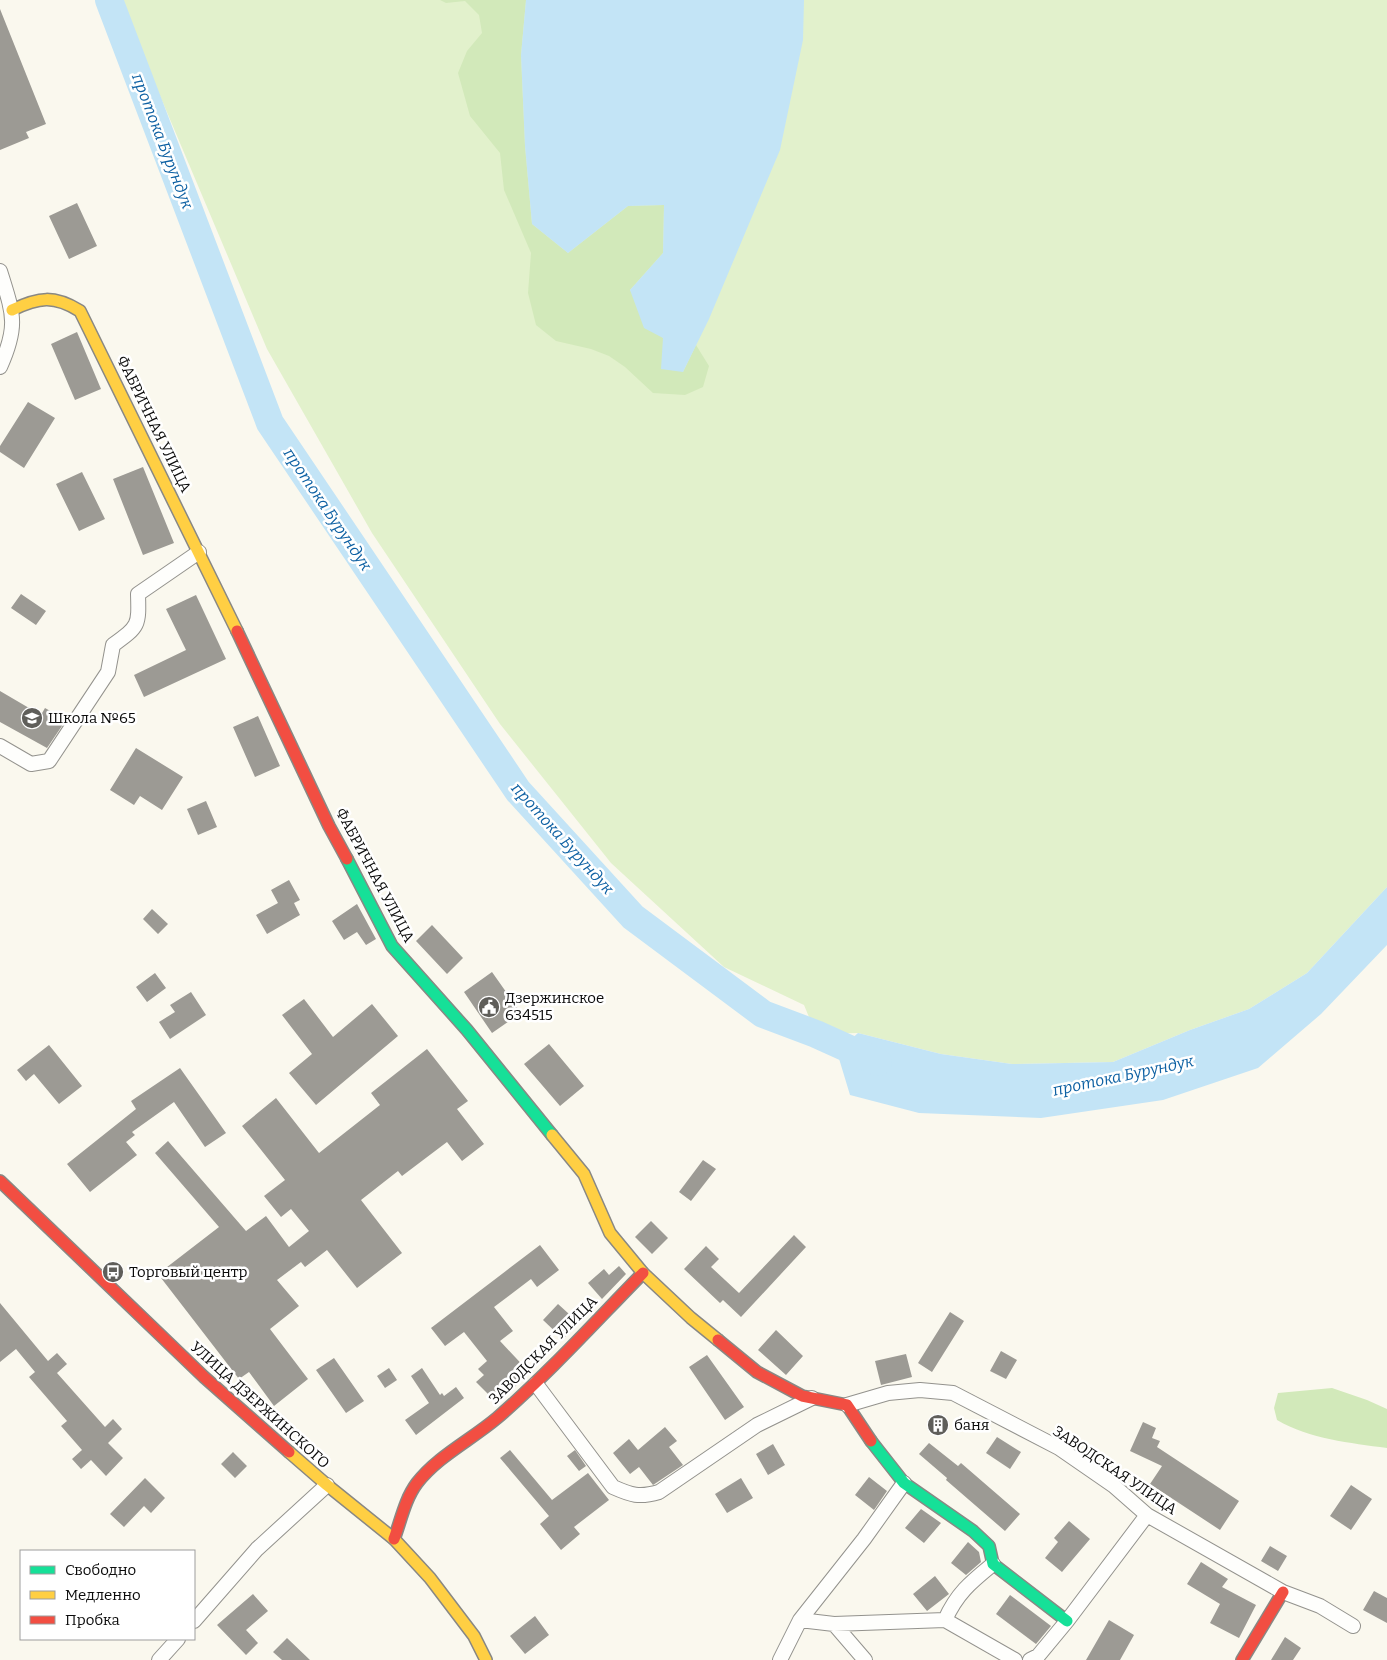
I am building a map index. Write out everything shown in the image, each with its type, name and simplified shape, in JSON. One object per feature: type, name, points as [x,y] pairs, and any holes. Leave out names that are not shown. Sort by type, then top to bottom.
[{"type":"street","points":[[0,271],[12,310],[13,328],[9,346],[0,367]]},
{"type":"street","name":"ФАБРИЧНАЯ УЛИЦА","points":[[12,310],[32,300],[54,299],[70,304],[80,311],[199,552],[329,826],[392,946],[467,1030],[584,1174]]},
{"type":"street","points":[[0,746],[31,764],[49,761],[108,672],[113,645],[132,632],[139,618],[138,594],[199,552]]},
{"type":"street","name":"ЗАВОДСКАЯ УЛИЦА","points":[[584,1174],[610,1233],[643,1272],[691,1318],[757,1372],[794,1392],[812,1398],[847,1405],[888,1393],[920,1390],[953,1393],[1059,1448],[1114,1486],[1147,1515],[1284,1592],[1320,1606],[1353,1626]]},
{"type":"street","name":"УЛИЦА ДЗЕРЖИНСКОГО","points":[[0,1182],[204,1377],[327,1486],[394,1539],[430,1578],[474,1636],[486,1660]]},
{"type":"street","name":"ЗАВОДСКАЯ УЛИЦА","points":[[394,1539],[416,1485],[430,1468],[490,1425],[536,1384],[643,1272]]},
{"type":"street","points":[[536,1384],[613,1486],[628,1494],[637,1496],[646,1496],[659,1492],[757,1425],[812,1398]]},
{"type":"street","points":[[847,1405],[862,1430],[904,1483],[973,1531],[988,1546],[993,1564],[1067,1621]]},
{"type":"street","points":[[780,1660],[800,1620],[864,1539],[904,1483]]},
{"type":"street","points":[[195,1620],[257,1549],[327,1486]]},
{"type":"street","points":[[1030,1660],[1038,1656],[1067,1621],[1147,1515]]},
{"type":"street","points":[[945,1620],[953,1603],[966,1586],[993,1564]]},
{"type":"street","points":[[1242,1660],[1284,1592]]},
{"type":"street","points":[[800,1620],[834,1624],[945,1620],[1015,1660]]},
{"type":"street","points":[[834,1624],[865,1660]]},
{"type":"street","points":[[160,1660],[177,1640]]},
{"type":"green space","points":[[122,0],[1387,0],[1387,887],[1307,973],[1249,1009],[1190,1030],[1113,1062],[1012,1064],[941,1054],[858,1033],[816,1034],[804,1005],[724,967],[611,863],[500,724],[372,533],[267,349],[128,20]]},
{"type":"green space","points":[[440,0],[526,0],[521,55],[525,146],[532,224],[568,253],[628,206],[664,205],[663,253],[630,290],[663,338],[683,372],[696,345],[709,366],[703,387],[685,395],[653,393],[625,367],[609,356],[591,349],[556,341],[536,325],[528,293],[531,253],[504,190],[500,153],[470,116],[458,73],[467,51],[482,33],[479,15],[465,1],[446,3]]},
{"type":"green space","points":[[1332,1388],[1387,1409],[1387,1448],[1317,1436],[1277,1420],[1274,1408],[1278,1393]]},
{"type":"water","points":[[526,0],[804,0],[803,40],[780,150],[709,319],[683,372],[661,369],[663,338],[644,328],[630,290],[663,253],[664,205],[628,206],[568,253],[532,224],[525,146],[521,55]]},
{"type":"water","points":[[1387,887],[1387,945],[1321,1014],[1258,1068],[1163,1100],[1041,1118],[919,1113],[850,1095],[837,1052],[858,1033],[941,1054],[1012,1064],[1113,1062],[1190,1030],[1249,1009],[1307,973]]},
{"type":"building","points":[[0,9],[46,124],[26,132],[29,138],[0,150]]},
{"type":"building","points":[[77,203],[97,246],[69,259],[49,216]]},
{"type":"building","points":[[77,332],[101,389],[75,400],[51,344]]},
{"type":"building","points":[[28,402],[55,418],[24,468],[0,452],[0,446]]},
{"type":"building","points":[[143,467],[174,543],[143,555],[113,479]]},
{"type":"building","points":[[82,472],[105,519],[79,531],[56,484]]},
{"type":"building","points":[[21,594],[46,611],[36,625],[11,608]]},
{"type":"building","points":[[196,595],[226,659],[144,697],[134,675],[186,650],[166,609]]},
{"type":"building","name":"Школа №65","points":[[0,691],[41,715],[45,708],[66,720],[47,748],[0,722]]},
{"type":"building","points":[[258,716],[280,766],[255,777],[233,727]]},
{"type":"building","points":[[136,748],[183,777],[162,810],[140,796],[134,805],[110,790]]},
{"type":"building","points":[[206,801],[217,827],[198,835],[187,809]]},
{"type":"building","points":[[289,880],[300,900],[294,903],[300,915],[267,934],[256,915],[278,903],[271,890]]},
{"type":"building","points":[[357,904],[376,939],[366,945],[357,932],[344,940],[332,921]]},
{"type":"building","points":[[152,909],[168,924],[158,934],[143,919]]},
{"type":"building","points":[[432,925],[463,958],[447,974],[416,941]]},
{"type":"building","points":[[492,972],[521,1013],[492,1033],[464,992]]},
{"type":"building","points":[[155,973],[166,988],[147,1002],[136,987]]},
{"type":"building","points":[[191,992],[206,1015],[170,1039],[159,1022],[175,1012],[170,1005]]},
{"type":"building","points":[[304,999],[333,1037],[372,1004],[398,1036],[316,1105],[289,1073],[312,1054],[282,1015]]},
{"type":"building","points":[[549,1044],[584,1086],[560,1106],[524,1064]]},
{"type":"building","points":[[49,1045],[82,1086],[59,1104],[34,1074],[26,1081],[17,1070]]},
{"type":"building","points":[[427,1049],[468,1101],[457,1109],[484,1144],[462,1161],[447,1142],[402,1176],[398,1171],[361,1200],[402,1253],[357,1288],[327,1250],[305,1267],[301,1262],[277,1280],[299,1306],[270,1329],[308,1379],[274,1406],[249,1372],[239,1379],[158,1274],[219,1227],[155,1153],[168,1141],[246,1231],[266,1216],[289,1247],[309,1231],[291,1209],[281,1217],[264,1196],[285,1180],[242,1126],[276,1098],[319,1153],[380,1105],[371,1093]]},
{"type":"building","points":[[180,1068],[226,1133],[205,1147],[174,1102],[132,1132],[135,1135],[126,1142],[137,1155],[90,1192],[67,1164],[136,1109],[131,1101]]},
{"type":"building","points":[[703,1160],[716,1169],[691,1201],[679,1192]]},
{"type":"building","points":[[651,1221],[668,1238],[652,1254],[635,1237]]},
{"type":"building","points":[[794,1235],[806,1247],[741,1317],[723,1300],[720,1303],[684,1269],[706,1246],[719,1259],[711,1267],[739,1293]]},
{"type":"building","points":[[540,1245],[559,1270],[537,1287],[531,1279],[494,1307],[513,1331],[500,1341],[530,1373],[497,1403],[476,1382],[484,1375],[478,1369],[487,1361],[464,1332],[445,1346],[431,1328]]},
{"type":"building","points":[[619,1266],[626,1274],[602,1299],[588,1283],[604,1269],[609,1275]]},
{"type":"building","points":[[0,1303],[48,1361],[57,1353],[67,1364],[57,1373],[105,1427],[113,1419],[122,1429],[108,1443],[123,1458],[106,1476],[91,1460],[81,1469],[72,1459],[82,1450],[61,1426],[67,1421],[29,1377],[35,1372],[16,1349],[0,1362]]},
{"type":"building","points":[[558,1304],[579,1323],[563,1339],[543,1320]]},
{"type":"building","points":[[950,1312],[964,1321],[932,1372],[918,1363]]},
{"type":"building","points":[[776,1330],[803,1356],[786,1375],[758,1350]]},
{"type":"building","points":[[1001,1351],[1017,1360],[1006,1379],[990,1371]]},
{"type":"building","points":[[906,1354],[912,1377],[881,1385],[875,1361]]},
{"type":"building","points":[[707,1355],[744,1407],[725,1420],[689,1367]]},
{"type":"building","points":[[334,1358],[364,1401],[346,1413],[316,1370]]},
{"type":"building","points":[[389,1368],[397,1380],[385,1388],[377,1376]]},
{"type":"building","points":[[422,1368],[440,1395],[442,1393],[444,1396],[456,1387],[464,1398],[416,1435],[405,1420],[429,1403],[411,1376]]},
{"type":"building","points":[[1143,1422],[1156,1428],[1152,1438],[1160,1441],[1157,1447],[1239,1501],[1220,1530],[1150,1484],[1162,1466],[1130,1451]]},
{"type":"building","points":[[665,1427],[677,1441],[669,1447],[683,1465],[653,1485],[639,1467],[630,1474],[613,1453],[629,1439],[638,1450]]},
{"type":"building","points":[[997,1437],[1021,1452],[1010,1469],[986,1453]]},
{"type":"building","points":[[929,1443],[958,1466],[961,1463],[1020,1514],[1005,1531],[919,1454]]},
{"type":"building","points":[[773,1444],[785,1465],[768,1475],[756,1454]]},
{"type":"building","points":[[510,1450],[552,1500],[588,1473],[609,1500],[574,1527],[580,1534],[561,1550],[540,1524],[549,1516],[500,1458]]},
{"type":"building","points":[[575,1450],[586,1466],[579,1471],[567,1456]]},
{"type":"building","points":[[233,1452],[247,1466],[235,1478],[221,1464]]},
{"type":"building","points":[[869,1477],[887,1491],[874,1510],[855,1495]]},
{"type":"building","points":[[145,1478],[165,1498],[151,1513],[144,1506],[124,1527],[110,1514]]},
{"type":"building","points":[[741,1478],[753,1498],[727,1513],[715,1494]]},
{"type":"building","points":[[1351,1485],[1372,1499],[1351,1530],[1330,1516]]},
{"type":"building","points":[[921,1509],[941,1523],[924,1543],[905,1528]]},
{"type":"building","points":[[1069,1521],[1090,1539],[1062,1572],[1045,1558],[1058,1542],[1054,1538]]},
{"type":"building","points":[[968,1542],[979,1552],[981,1562],[966,1575],[951,1563]]},
{"type":"building","points":[[1270,1546],[1287,1556],[1278,1571],[1261,1561]]},
{"type":"building","points":[[1201,1562],[1228,1579],[1222,1587],[1256,1605],[1239,1638],[1210,1623],[1220,1604],[1187,1584]]},
{"type":"building","points":[[935,1576],[949,1594],[927,1611],[913,1594]]},
{"type":"building","points":[[1374,1591],[1387,1598],[1387,1623],[1363,1610]]},
{"type":"building","points":[[253,1594],[268,1611],[246,1630],[258,1643],[246,1655],[217,1625]]},
{"type":"building","points":[[1010,1595],[1051,1626],[1036,1644],[996,1614]]},
{"type":"building","points":[[535,1616],[549,1635],[525,1654],[510,1636]]},
{"type":"building","points":[[1109,1620],[1134,1635],[1120,1660],[1086,1660]]},
{"type":"building","points":[[1285,1637],[1301,1648],[1293,1660],[1271,1660]]},
{"type":"building","points":[[287,1638],[310,1660],[282,1660],[273,1652]]},
{"type":"waterway","name":"протока Бурундук","points":[[109,0],[270,423],[518,791],[633,917],[763,1014],[816,1034],[878,1062]]},
{"type":"traffic: fast","points":[[347,859],[392,946],[467,1030],[552,1135]]},
{"type":"traffic: fast","points":[[871,1441],[904,1483],[973,1531],[989,1546],[993,1564],[1067,1621]]},
{"type":"traffic: slow","points":[[12,310],[30,302],[54,300],[80,311],[237,631]]},
{"type":"traffic: slow","points":[[552,1135],[584,1174],[610,1233],[643,1273],[691,1318],[718,1340]]},
{"type":"traffic: slow","points":[[289,1452],[394,1539],[430,1578],[474,1636],[486,1660]]},
{"type":"traffic: jam","points":[[237,631],[329,826],[347,859]]},
{"type":"traffic: jam","points":[[0,1181],[204,1377],[289,1452]]},
{"type":"traffic: jam","points":[[394,1539],[409,1496],[425,1473],[487,1426],[516,1401],[643,1273]]},
{"type":"traffic: jam","points":[[718,1340],[757,1372],[802,1396],[847,1405],[871,1441]]},
{"type":"traffic: jam","points":[[1242,1660],[1283,1592]]},
{"type":"place","name":"Школа №65","points":[[32,718]]},
{"type":"place","name":"Дзержинское 634515","points":[[489,1007]]},
{"type":"place","name":"Торговый центр","points":[[113,1272]]},
{"type":"place","name":"баня","points":[[938,1425]]}]
